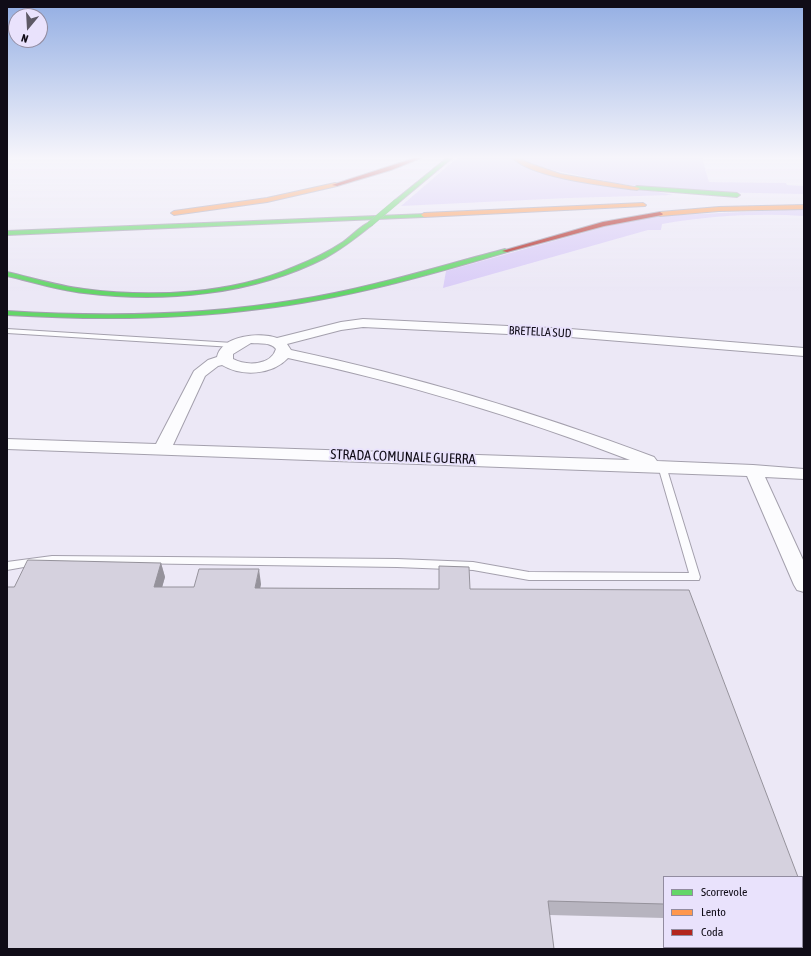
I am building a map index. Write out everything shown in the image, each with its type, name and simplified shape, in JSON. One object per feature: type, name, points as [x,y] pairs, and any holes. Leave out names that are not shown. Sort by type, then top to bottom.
[{"type":"highway","points":[[167,214],[253,203]]},
{"type":"highway","points":[[7,274],[49,284],[97,292],[144,294],[203,290],[241,284],[289,272],[314,262],[334,251],[395,203]]},
{"type":"highway","points":[[7,227],[639,203]]},
{"type":"highway","points":[[7,233],[645,203]]},
{"type":"highway","points":[[678,203],[804,206]]},
{"type":"highway","points":[[7,313],[58,317],[199,314],[280,304],[379,285],[454,266],[579,230],[635,218],[701,210],[804,206]]},
{"type":"street","name":"BRETELLA SUD","points":[[281,348],[341,326],[363,323],[570,333],[804,352]]},
{"type":"street","points":[[281,348],[280,360],[273,364],[255,368],[237,366],[230,363],[226,359],[225,354],[228,349],[241,341],[256,339],[270,340],[281,348],[486,406],[589,438],[662,466]]},
{"type":"street","points":[[163,448],[199,374],[213,363],[226,359]]},
{"type":"street","name":"STRADA COMUNALE GUERRA","points":[[7,444],[163,448],[662,466],[801,473]]},
{"type":"street","points":[[753,470],[804,585]]},
{"type":"lane","points":[[7,331],[233,345]]},
{"type":"lane","points":[[7,566],[52,559],[396,563],[473,566],[529,576],[695,577],[662,466]]},
{"type":"shaded area","points":[[405,203],[472,203],[401,206]]},
{"type":"shaded area","points":[[804,209],[804,216],[733,216],[662,224],[661,230],[648,230],[443,288],[446,271],[604,227],[658,216]]},
{"type":"building","points":[[28,560],[161,563],[154,587],[194,587],[199,569],[259,569],[255,588],[439,589],[439,566],[469,567],[470,589],[689,590],[798,876],[663,876],[663,904],[548,901],[554,949],[7,949],[7,587],[14,587]]},
{"type":"building","points":[[803,890],[804,893],[803,909]]},
{"type":"traffic: fast","points":[[370,224],[395,203]]},
{"type":"traffic: fast","points":[[7,233],[424,215]]},
{"type":"traffic: fast","points":[[7,274],[84,291],[113,294],[175,294],[206,291],[267,279],[296,269],[335,250],[370,224]]},
{"type":"traffic: fast","points":[[7,313],[116,317],[189,314],[261,307],[297,302],[376,286],[505,251]]},
{"type":"traffic: slow","points":[[174,213],[248,203]]},
{"type":"traffic: slow","points":[[424,215],[643,205]]},
{"type":"traffic: slow","points":[[660,214],[719,209],[804,207]]},
{"type":"traffic: jam","points":[[505,251],[603,224],[660,214]]}]
